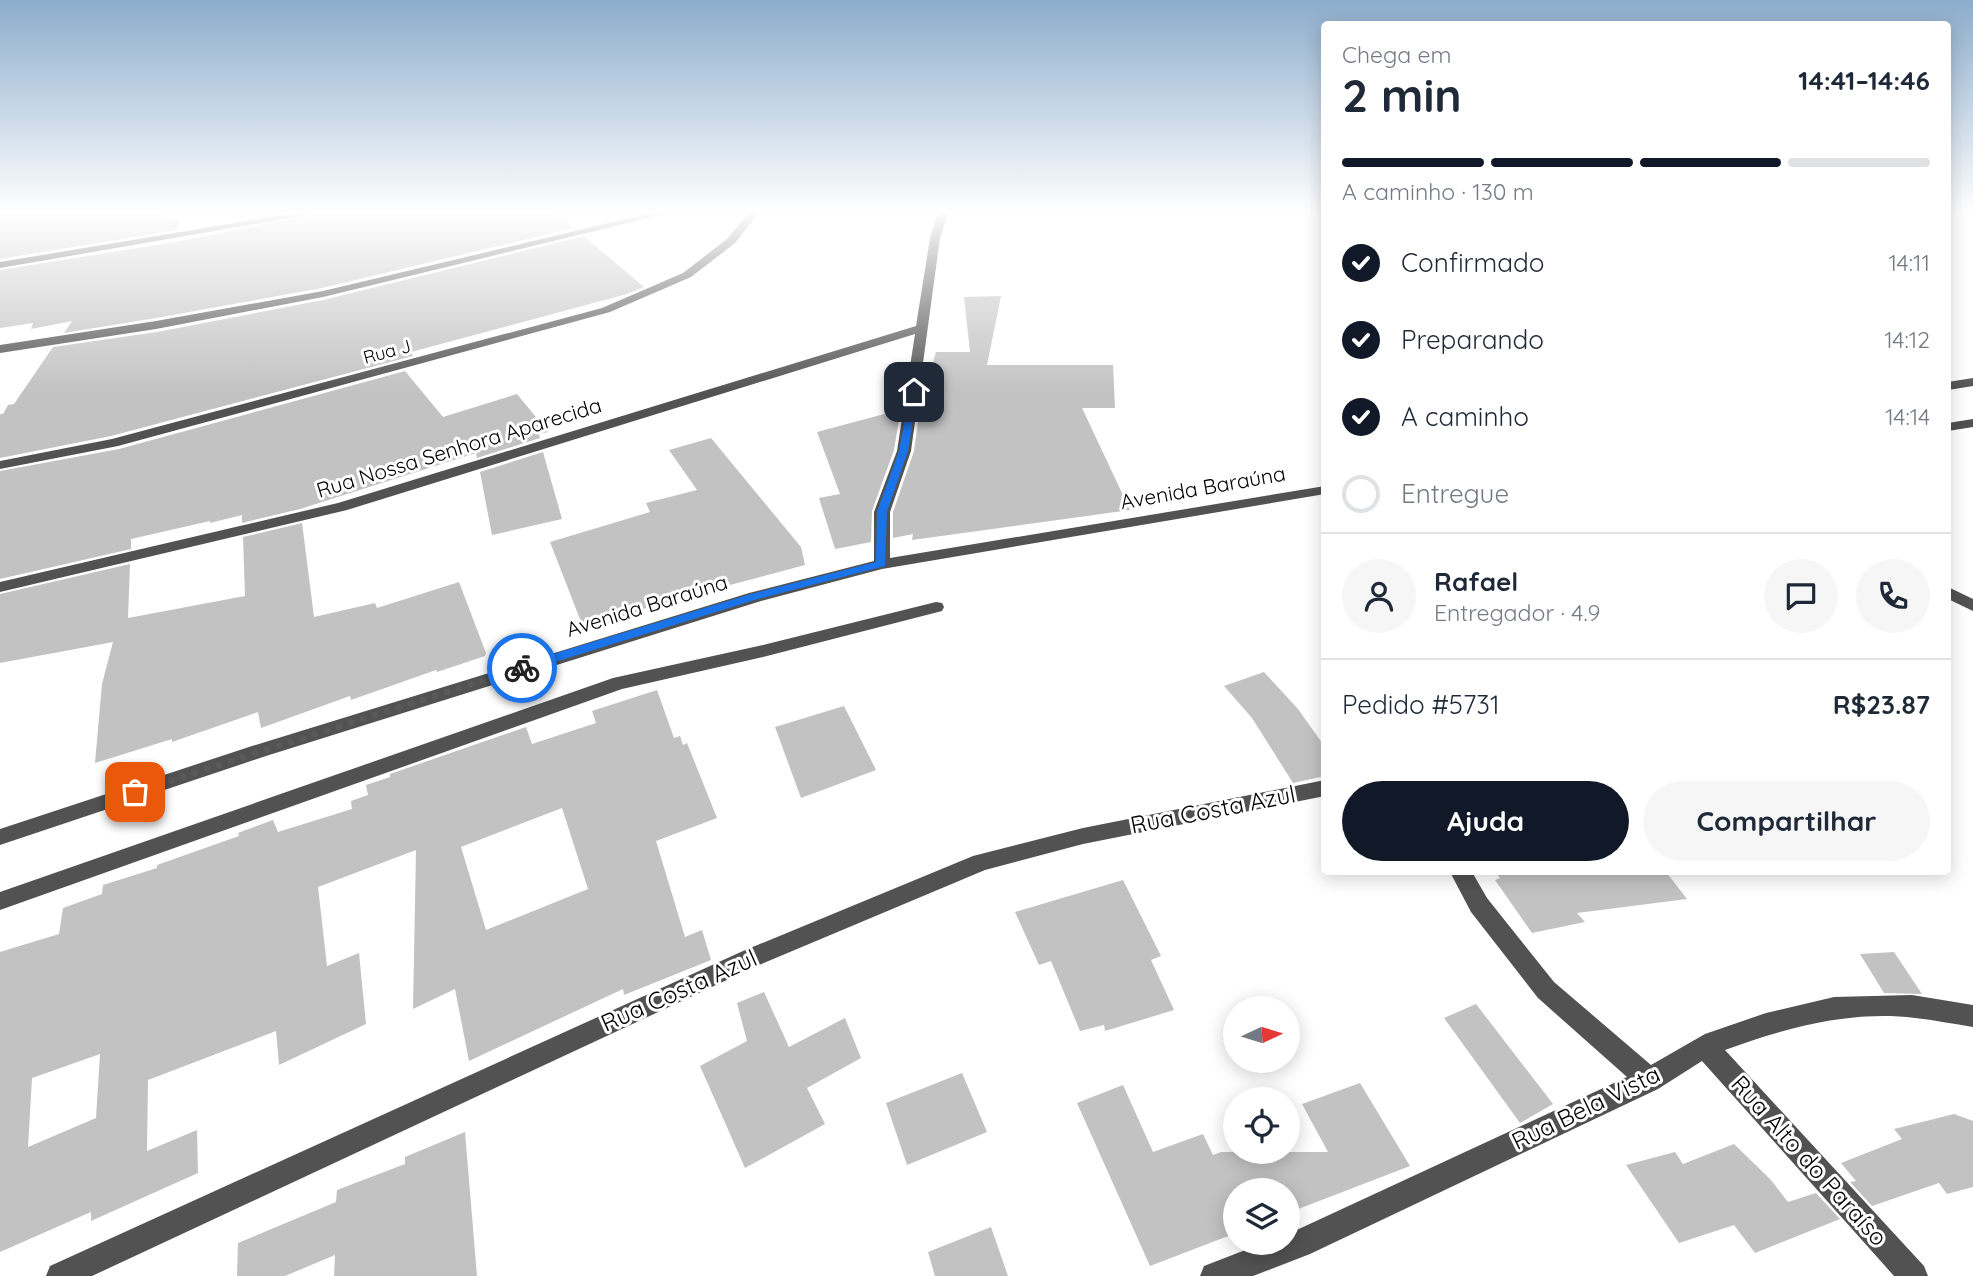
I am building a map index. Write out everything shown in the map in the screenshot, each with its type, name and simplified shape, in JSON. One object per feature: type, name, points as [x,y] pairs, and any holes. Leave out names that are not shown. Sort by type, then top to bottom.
[{"type":"street","points":[[0,349],[156,325],[323,294],[413,273]]},
{"type":"street","name":"Rua J","points":[[0,465],[113,443],[606,310],[651,293],[690,273]]},
{"type":"street","points":[[881,564],[882,512],[904,451],[931,273]]},
{"type":"street","name":"Rua Nossa Senhora Aparecida","points":[[0,587],[342,507],[924,327]]},
{"type":"street","points":[[1951,386],[1973,382]]},
{"type":"street","points":[[1951,427],[1973,423]]},
{"type":"street","name":"Avenida Baraúna","points":[[0,837],[272,747],[755,597],[881,564],[1321,491]]},
{"type":"street","points":[[1951,594],[1973,606]]},
{"type":"street","points":[[0,901],[619,682],[764,651],[936,607]]},
{"type":"street","name":"Rua Costa Azul","points":[[60,1276],[751,958],[981,862],[1083,836],[1321,789]]},
{"type":"street","points":[[1463,875],[1479,905],[1546,990],[1649,1080]]},
{"type":"street","name":"Rua Bela Vista","points":[[1214,1276],[1300,1244],[1649,1080],[1705,1046],[1766,1024],[1834,1008],[1912,1006],[1973,1016]]},
{"type":"street","name":"Rua Alto do Paraíso","points":[[1705,1046],[1914,1276]]},
{"type":"building","points":[[0,273],[387,273],[322,288],[64,333],[72,321],[31,329],[33,323],[0,328]]},
{"type":"building","points":[[435,273],[627,273],[644,287],[627,294],[411,352],[413,356],[111,436],[0,458],[0,414],[3,414],[8,405],[14,404],[53,347],[157,332],[323,300]]},
{"type":"building","points":[[1001,296],[987,365],[1113,365],[1115,408],[1082,408],[1130,510],[912,540],[913,534],[893,538],[893,512],[914,451],[924,377],[929,377],[936,352],[970,352],[964,297]]},
{"type":"building","points":[[405,371],[443,417],[517,394],[548,432],[539,434],[540,438],[477,458],[476,453],[300,509],[242,523],[242,515],[131,539],[131,549],[0,579],[0,471],[119,449]]},
{"type":"building","points":[[906,378],[894,450],[872,511],[871,542],[835,549],[819,498],[840,494],[817,432],[888,413],[885,380]]},
{"type":"building","points":[[711,438],[801,547],[805,565],[730,585],[729,582],[640,610],[642,612],[585,632],[550,542],[650,512],[646,503],[697,490],[669,450]]},
{"type":"building","points":[[543,452],[562,519],[492,535],[480,472]]},
{"type":"building","points":[[302,523],[314,617],[375,603],[377,608],[459,582],[485,656],[351,700],[350,696],[261,728],[258,712],[172,742],[172,739],[95,763],[102,684],[113,642],[0,663],[0,594],[130,564],[128,618],[245,596],[243,537]]},
{"type":"building","points":[[1264,672],[1298,709],[1321,741],[1321,777],[1293,783],[1252,718],[1224,686]]},
{"type":"building","points":[[657,690],[674,738],[680,736],[683,745],[687,743],[717,818],[656,841],[685,937],[702,930],[711,960],[624,995],[623,989],[469,1061],[455,989],[413,1009],[416,850],[318,887],[327,966],[359,953],[366,1024],[279,1065],[276,1031],[148,1080],[147,1151],[197,1130],[198,1173],[91,1221],[91,1212],[0,1252],[0,952],[59,934],[63,908],[102,894],[103,885],[157,868],[157,865],[239,836],[238,833],[273,820],[278,832],[352,809],[351,801],[368,795],[366,785],[390,777],[390,774],[526,727],[532,744],[596,723],[592,711]],"holes":[[[562,808],[588,889],[486,930],[461,847]],[[100,1054],[96,1118],[28,1147],[32,1078]]]},
{"type":"building","points":[[844,706],[876,770],[801,798],[775,727]]},
{"type":"building","points":[[1498,875],[1668,875],[1687,899],[1577,913],[1585,922],[1532,933],[1495,880],[1500,878]]},
{"type":"building","points":[[1123,880],[1161,956],[1151,960],[1174,1010],[1105,1031],[1104,1025],[1080,1031],[1051,961],[1039,965],[1015,912]]},
{"type":"building","points":[[1894,952],[1922,994],[1884,993],[1860,954]]},
{"type":"building","points":[[764,992],[789,1047],[845,1018],[861,1058],[807,1088],[825,1124],[745,1168],[700,1066],[747,1041],[737,1003]]},
{"type":"building","points":[[1476,1004],[1553,1104],[1520,1123],[1444,1018]]},
{"type":"building","points":[[962,1073],[987,1132],[907,1165],[886,1103]]},
{"type":"building","points":[[1360,1083],[1410,1166],[1300,1208],[1300,1178],[1223,1178],[1223,1238],[1150,1266],[1077,1103],[1123,1085],[1153,1152],[1203,1134],[1213,1155],[1223,1152],[1223,1164],[1300,1164],[1300,1152],[1328,1152],[1302,1104]]},
{"type":"building","points":[[1954,1114],[1973,1121],[1973,1187],[1947,1194],[1939,1183],[1872,1206],[1850,1182],[1856,1181],[1841,1163],[1902,1139],[1894,1129]]},
{"type":"building","points":[[465,1132],[477,1276],[334,1276],[335,1255],[285,1276],[237,1276],[238,1243],[336,1202],[337,1190],[405,1164],[405,1157]]},
{"type":"building","points":[[1734,1144],[1771,1180],[1788,1202],[1816,1193],[1840,1219],[1755,1253],[1734,1225],[1679,1243],[1626,1165],[1675,1152],[1683,1164]]},
{"type":"building","points":[[991,1227],[1008,1276],[935,1276],[928,1252]]},
{"type":"way so far","points":[[135,792],[522,668]]},
{"type":"route","points":[[522,668],[755,597],[881,564],[882,512],[904,451],[914,392]]}]
